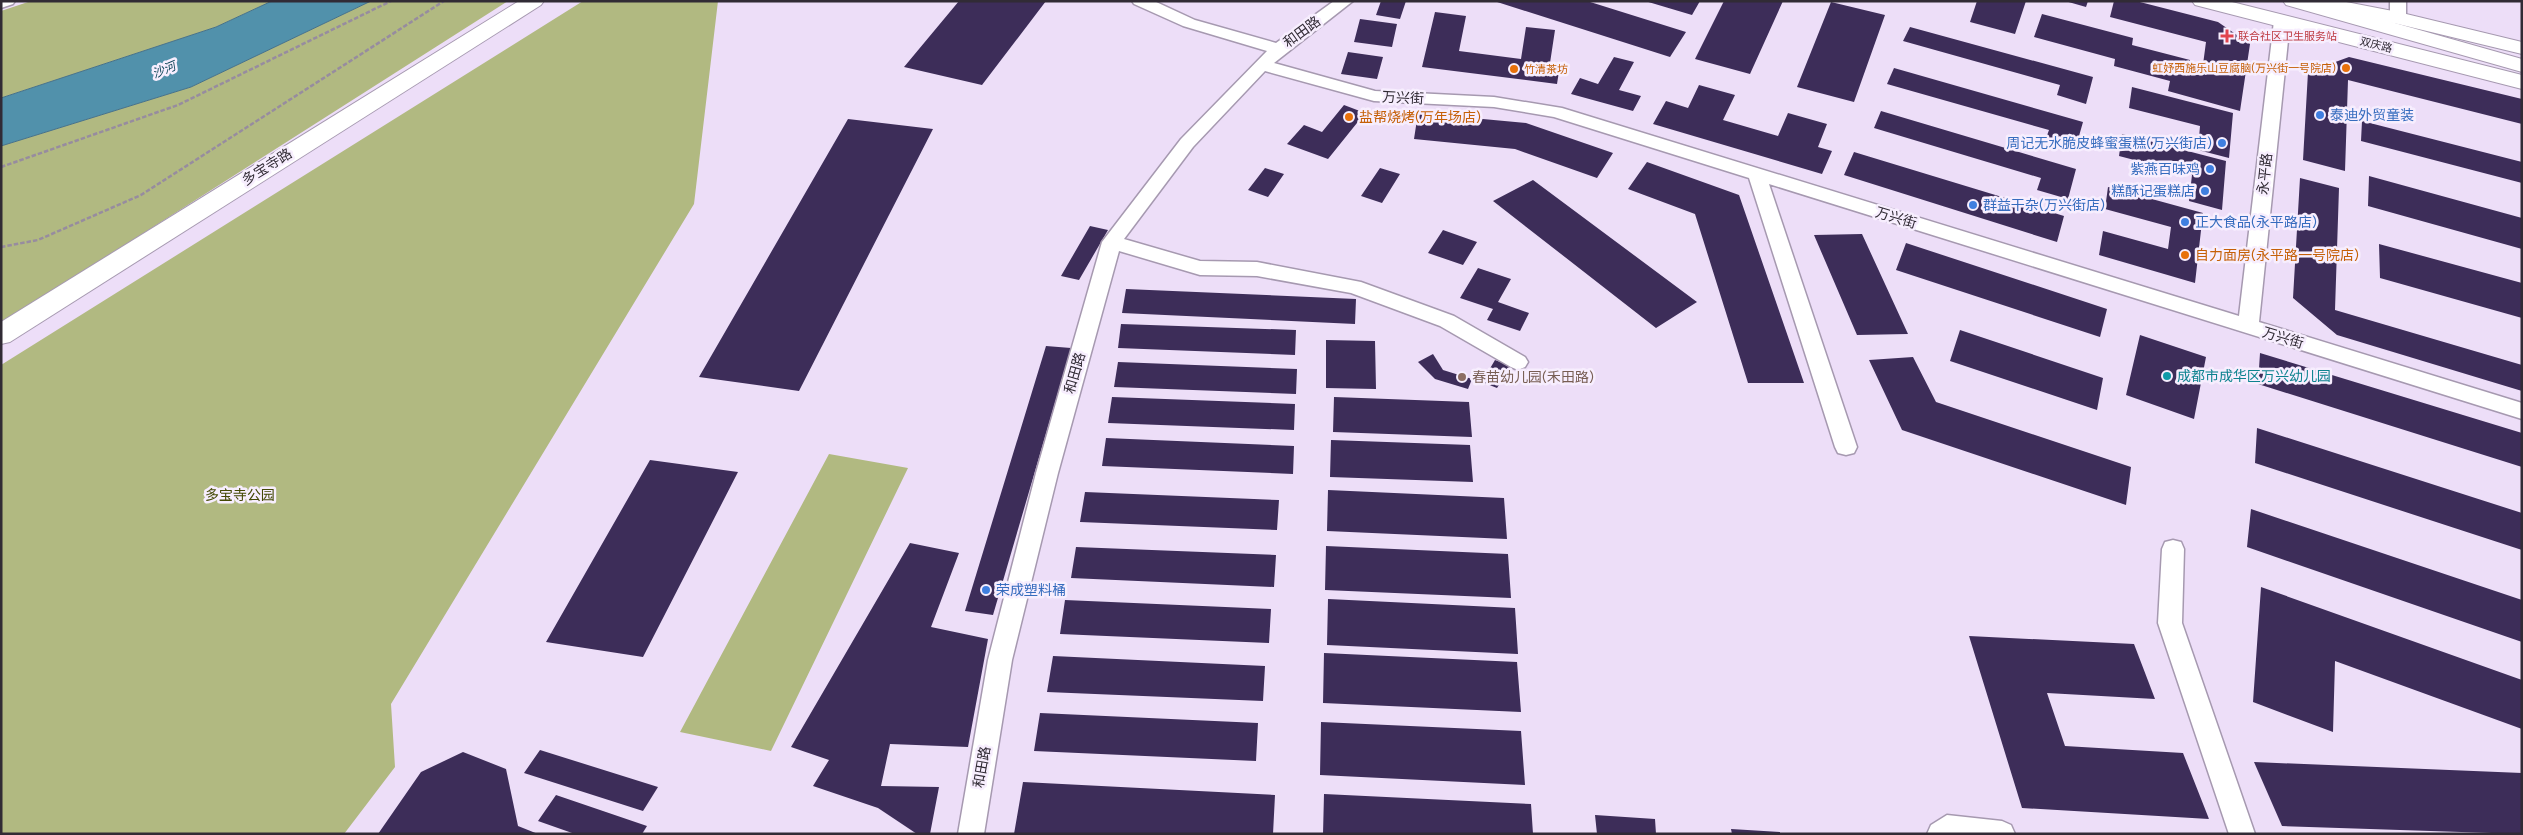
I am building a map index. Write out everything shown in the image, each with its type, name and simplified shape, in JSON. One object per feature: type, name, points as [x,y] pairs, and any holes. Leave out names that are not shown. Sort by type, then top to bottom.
[{"type":"main road","name":"多宝寺路","points":[[1,334],[534,1]]},
{"type":"main road","name":"双庆路","points":[[2202,1],[2282,21],[2520,65]]},
{"type":"main road","points":[[2293,1],[2520,65]]},
{"type":"main road","points":[[2306,1],[2398,10],[2520,65]]},
{"type":"street","points":[[1,3],[7,1]]},
{"type":"street","points":[[1140,1],[1189,23],[1278,49]]},
{"type":"street","name":"和田路","points":[[971,834],[1000,660],[1047,473],[1112,242],[1187,143],[1262,65],[1278,49],[1345,1]]},
{"type":"street","name":"永平路","points":[[2248,327],[2282,21]]},
{"type":"street","name":"万兴街","points":[[1262,65],[1374,96],[1494,102],[1556,112],[1757,176],[2522,411]]},
{"type":"street","points":[[1757,176],[1846,447]]},
{"type":"street","points":[[1112,242],[1200,268],[1258,270],[1354,287],[1447,322],[1518,362]]},
{"type":"street","points":[[2173,549],[2170,623],[2242,834]]},
{"type":"street","points":[[1940,834],[1947,828],[2002,834]]},
{"type":"path","points":[[1,168],[178,105],[391,1]]},
{"type":"path","points":[[1,247],[38,240],[141,196],[444,1]]},
{"type":"green space","points":[[31,1],[272,1],[216,27],[1,98],[1,11]]},
{"type":"green space","points":[[371,1],[508,1],[1,324],[1,146],[191,87]]},
{"type":"green space","name":"多宝寺公园","points":[[583,1],[718,1],[694,204],[391,704],[395,767],[344,834],[1,834],[1,365]]},
{"type":"green space","points":[[829,454],[908,468],[771,751],[680,732]]},
{"type":"water","name":"沙河","points":[[272,1],[371,1],[191,87],[1,146],[1,98],[216,27]]},
{"type":"building","points":[[959,1],[1046,1],[982,85],[904,67]]},
{"type":"building","points":[[1381,1],[1406,1],[1400,19],[1376,15]]},
{"type":"building","points":[[1494,1],[1587,1],[1686,32],[1670,57]]},
{"type":"building","points":[[1645,1],[1700,1],[1692,15]]},
{"type":"building","points":[[1724,1],[1783,1],[1750,74],[1695,59]]},
{"type":"building","points":[[1977,1],[2026,1],[2015,34],[1970,22]]},
{"type":"building","points":[[2065,1],[2088,1],[2086,7]]},
{"type":"building","points":[[2114,1],[2136,1],[2218,22],[2250,44],[2240,111],[2168,91],[2170,81],[2114,66],[2115,59],[2034,37],[2042,14],[2133,38],[2132,45],[2190,60],[2189,68],[2202,72],[2206,42],[2110,17]]},
{"type":"building","points":[[1831,2],[1885,15],[1854,102],[1797,87]]},
{"type":"building","points":[[1435,12],[1466,16],[1459,51],[1521,59],[1526,27],[1555,30],[1550,63],[1560,65],[1557,84],[1422,67]]},
{"type":"building","points":[[1360,19],[1397,24],[1392,47],[1354,42]]},
{"type":"building","points":[[1910,27],[2093,77],[2086,104],[2057,95],[2060,85],[1903,41]]},
{"type":"building","points":[[1348,52],[1383,57],[1377,79],[1341,74]]},
{"type":"building","points":[[1614,57],[1634,62],[1619,90],[1641,96],[1633,111],[1571,94],[1580,78],[1598,84]]},
{"type":"building","points":[[2349,57],[2522,99],[2522,124],[2348,80],[2345,171],[2303,160],[2308,72]]},
{"type":"building","points":[[1894,68],[2083,122],[2075,150],[2045,141],[2049,130],[1887,84]]},
{"type":"building","points":[[1699,85],[1735,95],[1723,120],[1778,136],[1788,113],[1827,124],[1818,147],[1832,151],[1822,174],[1653,124],[1666,101],[1688,108]]},
{"type":"building","points":[[2132,87],[2233,113],[2229,158],[2198,150],[2200,126],[2129,108]]},
{"type":"building","points":[[1344,105],[1365,113],[1328,159],[1287,144],[1304,125],[1322,132]]},
{"type":"building","points":[[1881,111],[2076,169],[2068,199],[2037,190],[2041,178],[1874,128]]},
{"type":"building","points":[[1418,113],[1526,123],[1613,153],[1597,178],[1515,149],[1414,139]]},
{"type":"building","points":[[848,119],[933,129],[799,391],[699,377]]},
{"type":"building","points":[[2362,121],[2522,162],[2522,183],[2361,141]]},
{"type":"building","points":[[2122,134],[2226,161],[2222,210],[2189,201],[2192,175],[2119,156]]},
{"type":"building","points":[[1854,152],[2064,216],[2057,242],[1844,175]]},
{"type":"building","points":[[1647,162],[1739,195],[1804,383],[1748,383],[1695,214],[1628,189]]},
{"type":"building","points":[[1265,168],[1284,174],[1268,197],[1248,190]]},
{"type":"building","points":[[1380,168],[1400,174],[1382,203],[1361,196]]},
{"type":"building","points":[[2369,176],[2522,218],[2522,249],[2368,206]]},
{"type":"building","points":[[2300,178],[2339,188],[2335,310],[2522,365],[2522,391],[2337,335],[2293,298]]},
{"type":"building","points":[[1533,180],[1697,302],[1656,328],[1493,201]]},
{"type":"building","points":[[2108,187],[2203,213],[2195,283],[2099,255],[2103,231],[2168,249],[2171,227],[2105,209]]},
{"type":"building","points":[[1090,226],[1108,230],[1079,280],[1061,276]]},
{"type":"building","points":[[1443,230],[1477,242],[1463,265],[1428,253]]},
{"type":"building","points":[[1862,234],[1908,334],[1857,335],[1814,235]]},
{"type":"building","points":[[1906,243],[2107,309],[2100,337],[1896,270]]},
{"type":"building","points":[[2379,244],[2522,283],[2522,318],[2380,278]]},
{"type":"building","points":[[1478,268],[1511,279],[1498,302],[1529,313],[1520,331],[1487,320],[1493,309],[1460,298]]},
{"type":"building","points":[[1126,289],[1356,299],[1355,324],[1122,313]]},
{"type":"building","points":[[1121,324],[1296,330],[1295,355],[1118,348]]},
{"type":"building","points":[[1960,330],[2103,378],[2097,410],[1950,361]]},
{"type":"building","name":"成都市成华区万兴幼儿园","points":[[2140,335],[2206,357],[2194,419],[2126,395]]},
{"type":"building","points":[[1326,340],[1375,341],[1376,389],[1326,388]]},
{"type":"building","points":[[1046,346],[1071,348],[993,615],[965,611]]},
{"type":"building","points":[[2260,353],[2522,433],[2522,467],[2258,384]]},
{"type":"building","points":[[1433,354],[1443,370],[1472,379],[1468,389],[1435,379],[1418,362]]},
{"type":"building","points":[[1913,357],[1936,402],[2131,467],[2126,505],[1902,430],[1869,360]]},
{"type":"building","points":[[1495,360],[1511,366],[1497,388],[1482,382]]},
{"type":"building","points":[[1118,362],[1297,369],[1296,394],[1114,387]]},
{"type":"building","points":[[1112,397],[1295,404],[1294,430],[1108,423]]},
{"type":"building","points":[[1334,397],[1469,402],[1472,437],[1333,432]]},
{"type":"building","points":[[2257,428],[2522,513],[2522,550],[2255,463]]},
{"type":"building","points":[[1106,438],[1294,446],[1293,474],[1102,466]]},
{"type":"building","points":[[1331,440],[1470,445],[1473,482],[1330,477]]},
{"type":"building","points":[[650,460],[738,472],[643,657],[546,642]]},
{"type":"building","points":[[1328,490],[1504,498],[1507,539],[1327,531]]},
{"type":"building","points":[[1085,492],[1279,500],[1277,530],[1080,522]]},
{"type":"building","points":[[2251,509],[2522,600],[2522,642],[2247,547]]},
{"type":"building","points":[[910,543],[959,553],[931,627],[988,639],[968,747],[890,744],[881,786],[939,787],[930,834],[917,834],[878,808],[813,786],[829,760],[791,747]]},
{"type":"building","points":[[1326,546],[1508,554],[1511,598],[1325,590]]},
{"type":"building","points":[[1076,547],[1276,555],[1274,587],[1071,578]]},
{"type":"building","points":[[2261,587],[2522,680],[2522,729],[2335,661],[2333,732],[2253,702]]},
{"type":"building","points":[[1328,599],[1515,608],[1518,654],[1327,645]]},
{"type":"building","points":[[1065,600],[1271,609],[1269,643],[1060,634]]},
{"type":"building","points":[[1969,636],[2134,644],[2155,699],[2047,693],[2065,746],[2183,753],[2209,819],[2022,808]]},
{"type":"building","points":[[1324,653],[1517,662],[1521,712],[1323,703]]},
{"type":"building","points":[[1053,656],[1265,666],[1263,701],[1047,692]]},
{"type":"building","points":[[1040,713],[1258,723],[1256,761],[1034,751]]},
{"type":"building","points":[[1321,722],[1521,731],[1525,785],[1320,775]]},
{"type":"building","points":[[540,750],[658,787],[643,811],[524,773]]},
{"type":"building","points":[[463,752],[506,769],[518,826],[538,834],[378,834],[421,772]]},
{"type":"building","points":[[2254,762],[2522,773],[2522,834],[2282,826]]},
{"type":"building","points":[[1023,782],[1275,795],[1273,834],[1014,834]]},
{"type":"building","points":[[1324,794],[1531,804],[1533,834],[1323,834]]},
{"type":"building","points":[[556,795],[647,826],[642,834],[575,834],[538,821]]},
{"type":"building","points":[[1595,815],[1655,819],[1656,834],[1597,834]]},
{"type":"building","points":[[1731,829],[1780,832],[1780,834],[1732,834]]},
{"type":"place","name":"联合社区卫生服务站","points":[[2227,36]]},
{"type":"place","name":"虹妤西施乐山豆腐脑(万兴街一号院店)","points":[[2346,68]]},
{"type":"place","name":"竹清茶坊","points":[[1514,69]]},
{"type":"place","name":"泰迪外贸童装","points":[[2320,115]]},
{"type":"place","name":"盐帮烧烤(万年场店)","points":[[1349,117]]},
{"type":"place","name":"周记无水脆皮蜂蜜蛋糕(万兴街店)","points":[[2222,143]]},
{"type":"place","name":"紫燕百味鸡","points":[[2210,169]]},
{"type":"place","name":"糕酥记蛋糕店","points":[[2205,191]]},
{"type":"place","name":"群益干杂(万兴街店)","points":[[1973,205]]},
{"type":"place","name":"正大食品(永平路店)","points":[[2185,222]]},
{"type":"place","name":"自力面房(永平路一号院店)","points":[[2185,255]]},
{"type":"place","name":"成都市成华区万兴幼儿园","points":[[2167,376]]},
{"type":"place","name":"春苗幼儿园(禾田路)","points":[[1462,377]]},
{"type":"place","name":"荣成塑料桶","points":[[986,590]]}]
